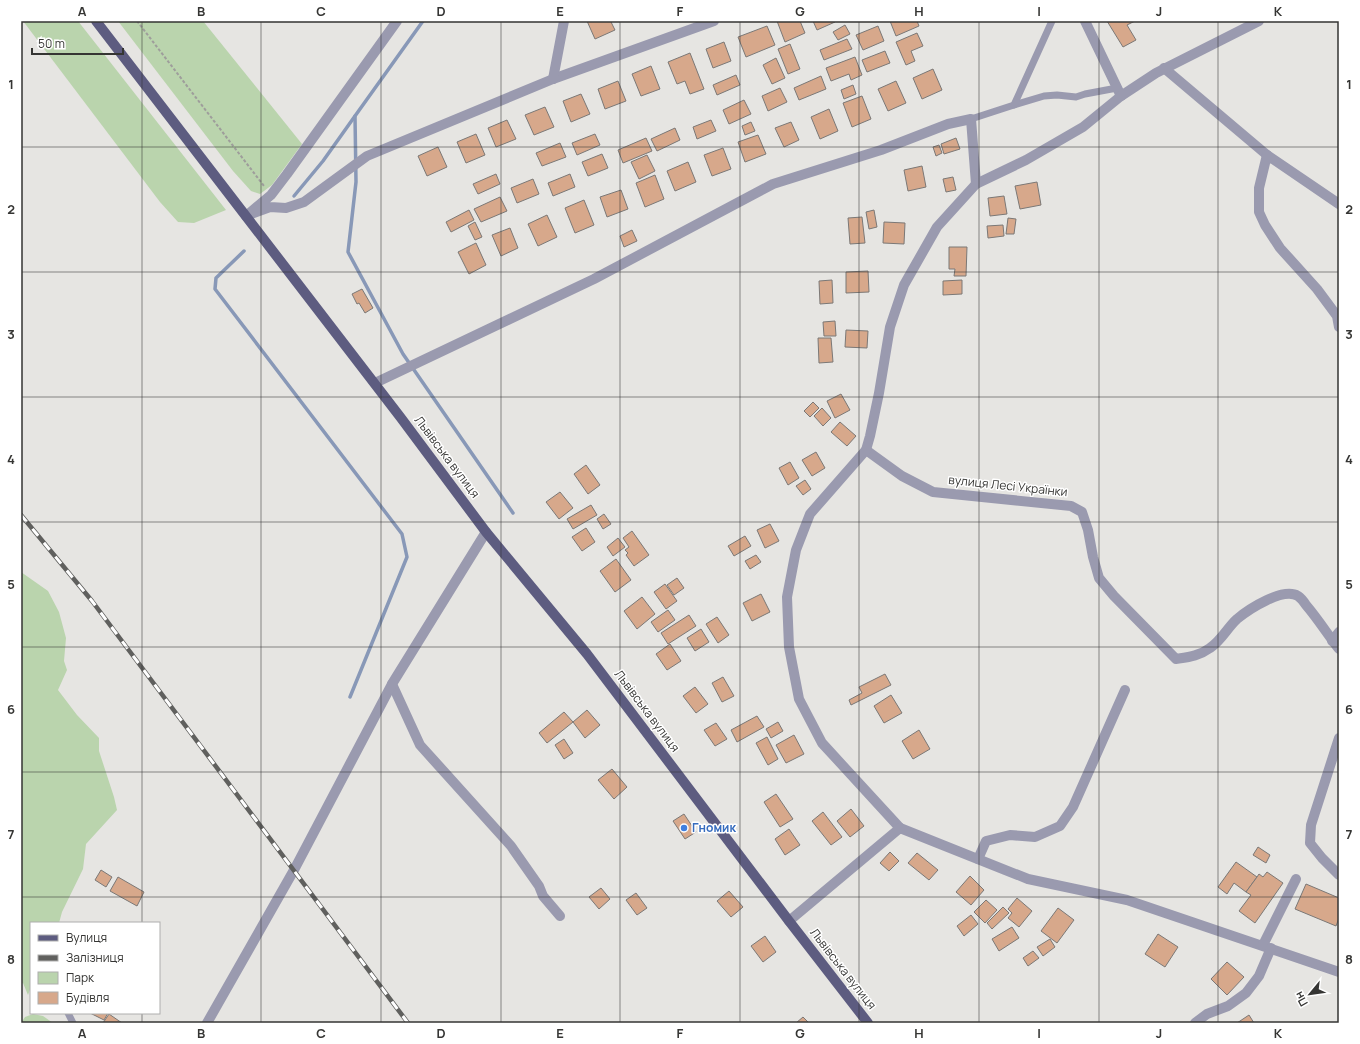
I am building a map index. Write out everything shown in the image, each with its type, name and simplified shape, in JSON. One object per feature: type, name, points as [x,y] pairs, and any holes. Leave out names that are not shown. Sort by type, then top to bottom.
[{"type":"main road","name":"Львівська вулиця","points":[[96,21],[401,418],[486,532],[588,654],[789,921],[868,1023]]},
{"type":"street","points":[[246,216],[271,195],[397,21]]},
{"type":"street","points":[[553,79],[564,21]]},
{"type":"street","points":[[246,216],[270,207],[286,208],[304,202],[367,156],[553,79],[714,21]]},
{"type":"street","points":[[1085,21],[1119,92]]},
{"type":"street","points":[[1259,21],[1119,92],[1083,127],[1026,160],[976,184],[937,228],[904,285],[890,327],[880,393],[866,450],[810,514],[796,550],[787,596],[789,647],[799,699],[822,743],[900,828],[1028,878],[1127,900],[1267,946],[1339,972]]},
{"type":"street","points":[[1164,68],[1267,154],[1339,204]]},
{"type":"street","points":[[375,384],[422,360],[594,279],[773,184],[881,150],[948,124],[971,119],[976,184]]},
{"type":"street","points":[[1267,154],[1259,188],[1259,212],[1265,225],[1280,248],[1317,289],[1337,316],[1339,327]]},
{"type":"street","name":"вулиця Лесі Українки","points":[[866,450],[902,476],[933,492],[1071,506],[1082,512],[1088,530],[1099,578],[1114,596],[1176,659],[1195,656],[1211,648],[1237,620],[1252,609],[1272,598],[1291,593],[1298,596],[1314,614],[1339,649]]},
{"type":"street","points":[[207,1023],[294,870],[392,684],[486,532]]},
{"type":"street","points":[[1332,641],[1339,632]]},
{"type":"street","points":[[392,684],[420,745],[510,846],[539,886],[543,896],[560,916]]},
{"type":"street","points":[[978,859],[986,841],[1010,835],[1035,837],[1060,826],[1073,807],[1125,690]]},
{"type":"street","points":[[1339,738],[1311,825],[1310,843],[1339,875]]},
{"type":"street","points":[[789,921],[900,828]]},
{"type":"street","points":[[1195,1023],[1207,1014],[1228,1006],[1246,993],[1259,976],[1267,946],[1296,879]]},
{"type":"lane","points":[[1014,105],[1052,21]]},
{"type":"lane","points":[[971,119],[1044,96],[1057,95],[1076,97],[1085,94],[1119,92]]},
{"type":"lane","points":[[68,1014],[73,1023]]},
{"type":"path","points":[[137,21],[271,195]]},
{"type":"green space","points":[[23,21],[78,21],[226,210],[194,223],[178,222],[160,202]]},
{"type":"green space","points":[[118,21],[203,21],[302,144],[272,185],[260,194],[251,191],[233,171]]},
{"type":"green space","points":[[21,572],[48,591],[59,612],[66,638],[64,661],[67,670],[58,690],[77,715],[99,738],[99,751],[117,810],[86,844],[83,869],[62,912],[59,922],[30,922],[30,990],[28,995],[23,983],[21,984]]},
{"type":"green space","points":[[33,1014],[43,1016],[53,1023],[21,1023],[25,1017]]},
{"type":"building","points":[[587,21],[614,21],[611,22],[615,30],[595,39]]},
{"type":"building","points":[[777,21],[800,21],[805,33],[785,42]]},
{"type":"building","points":[[813,21],[835,21],[835,22],[817,30]]},
{"type":"building","points":[[890,21],[917,21],[919,26],[896,36]]},
{"type":"building","points":[[1107,21],[1135,21],[1127,25],[1136,40],[1123,47]]},
{"type":"building","points":[[845,25],[850,34],[838,40],[833,32]]},
{"type":"building","points":[[767,26],[775,45],[746,57],[738,37]]},
{"type":"building","points":[[878,26],[884,41],[863,50],[856,35]]},
{"type":"building","points":[[917,33],[923,46],[911,51],[915,61],[906,65],[896,42]]},
{"type":"building","points":[[847,39],[852,49],[824,60],[820,50]]},
{"type":"building","points":[[724,42],[731,61],[713,68],[706,49]]},
{"type":"building","points":[[790,44],[800,69],[788,74],[778,49]]},
{"type":"building","points":[[885,51],[890,63],[867,72],[862,60]]},
{"type":"building","points":[[690,53],[704,89],[690,94],[685,81],[677,84],[668,62]]},
{"type":"building","points":[[855,57],[862,75],[851,80],[849,74],[831,81],[826,68]]},
{"type":"building","points":[[776,58],[785,78],[772,84],[763,65]]},
{"type":"building","points":[[651,66],[660,89],[641,96],[632,74]]},
{"type":"building","points":[[933,69],[942,90],[922,99],[913,78]]},
{"type":"building","points":[[736,75],[740,85],[717,95],[713,85]]},
{"type":"building","points":[[821,76],[826,89],[799,100],[794,88]]},
{"type":"building","points":[[618,81],[626,101],[605,109],[598,89]]},
{"type":"building","points":[[896,81],[906,103],[888,111],[878,89]]},
{"type":"building","points":[[853,85],[856,94],[844,99],[841,90]]},
{"type":"building","points":[[780,88],[787,102],[768,111],[762,96]]},
{"type":"building","points":[[581,94],[590,114],[571,122],[563,101]]},
{"type":"building","points":[[862,96],[871,119],[852,127],[843,103]]},
{"type":"building","points":[[744,100],[751,114],[729,124],[723,110]]},
{"type":"building","points":[[545,107],[554,127],[534,135],[525,115]]},
{"type":"building","points":[[829,109],[838,131],[820,139],[811,117]]},
{"type":"building","points":[[507,120],[516,139],[496,147],[488,128]]},
{"type":"building","points":[[711,120],[716,131],[697,139],[693,127]]},
{"type":"building","points":[[751,122],[755,131],[745,135],[742,126]]},
{"type":"building","points":[[791,122],[799,140],[784,147],[775,128]]},
{"type":"building","points":[[675,128],[680,140],[657,151],[651,139]]},
{"type":"building","points":[[476,134],[485,155],[466,163],[457,142]]},
{"type":"building","points":[[595,134],[600,145],[577,155],[572,143]]},
{"type":"building","points":[[758,135],[766,154],[745,162],[738,142]]},
{"type":"building","points":[[646,138],[652,151],[623,163],[618,150]]},
{"type":"building","points":[[956,138],[960,149],[944,154],[941,144]]},
{"type":"building","points":[[560,143],[566,157],[542,166],[536,153]]},
{"type":"building","points":[[939,145],[942,153],[936,156],[933,147]]},
{"type":"building","points":[[438,147],[447,167],[427,176],[418,156]]},
{"type":"building","points":[[723,148],[731,169],[712,176],[704,155]]},
{"type":"building","points":[[602,154],[608,168],[588,176],[582,162]]},
{"type":"building","points":[[647,155],[655,171],[639,179],[631,162]]},
{"type":"building","points":[[688,162],[696,182],[675,191],[667,171]]},
{"type":"building","points":[[922,166],[926,187],[908,191],[904,170]]},
{"type":"building","points":[[496,174],[500,184],[478,194],[473,184]]},
{"type":"building","points":[[570,174],[575,187],[553,196],[548,183]]},
{"type":"building","points":[[655,175],[664,199],[645,207],[636,183]]},
{"type":"building","points":[[953,177],[956,190],[946,192],[943,179]]},
{"type":"building","points":[[533,179],[539,194],[517,203],[511,188]]},
{"type":"building","points":[[1037,182],[1041,205],[1020,209],[1015,186]]},
{"type":"building","points":[[621,190],[628,209],[607,217],[600,197]]},
{"type":"building","points":[[1004,196],[1007,214],[990,216],[988,198]]},
{"type":"building","points":[[500,197],[507,211],[481,222],[474,209]]},
{"type":"building","points":[[584,200],[594,225],[575,233],[565,208]]},
{"type":"building","points":[[469,210],[474,220],[451,232],[446,222]]},
{"type":"building","points":[[874,210],[877,227],[869,229],[866,212]]},
{"type":"building","points":[[547,215],[557,237],[538,246],[528,224]]},
{"type":"building","points":[[862,217],[865,243],[850,244],[848,218]]},
{"type":"building","points":[[1008,218],[1016,219],[1014,234],[1006,234]]},
{"type":"building","points":[[475,222],[482,237],[475,240],[468,226]]},
{"type":"building","points":[[884,222],[905,223],[904,244],[883,243]]},
{"type":"building","points":[[1003,225],[1004,236],[988,238],[987,226]]},
{"type":"building","points":[[510,228],[518,248],[501,256],[492,235]]},
{"type":"building","points":[[632,230],[637,241],[624,247],[620,236]]},
{"type":"building","points":[[476,243],[486,265],[469,274],[458,252]]},
{"type":"building","points":[[949,247],[967,247],[966,276],[954,276],[955,269],[949,269]]},
{"type":"building","points":[[868,271],[869,292],[846,293],[846,272]]},
{"type":"building","points":[[832,280],[833,303],[820,304],[819,281]]},
{"type":"building","points":[[962,280],[962,294],[943,295],[943,281]]},
{"type":"building","points":[[362,289],[373,308],[365,313],[359,303],[357,304],[352,294]]},
{"type":"building","points":[[835,321],[836,336],[824,336],[823,322]]},
{"type":"building","points":[[846,330],[868,331],[867,348],[845,347]]},
{"type":"building","points":[[818,338],[831,338],[833,362],[819,363]]},
{"type":"building","points":[[841,394],[850,410],[835,418],[827,401]]},
{"type":"building","points":[[813,402],[819,408],[810,417],[804,411]]},
{"type":"building","points":[[822,408],[831,418],[823,426],[814,416]]},
{"type":"building","points":[[840,422],[856,436],[847,446],[831,432]]},
{"type":"building","points":[[816,452],[825,468],[812,476],[802,460]]},
{"type":"building","points":[[790,462],[799,478],[788,485],[779,468]]},
{"type":"building","points":[[586,465],[600,485],[588,494],[574,474]]},
{"type":"building","points":[[805,480],[811,489],[803,495],[796,486]]},
{"type":"building","points":[[560,492],[573,508],[559,519],[546,502]]},
{"type":"building","points":[[591,505],[597,515],[573,529],[567,519]]},
{"type":"building","points":[[604,514],[611,524],[603,529],[597,519]]},
{"type":"building","points":[[770,524],[779,541],[765,548],[757,530]]},
{"type":"building","points":[[586,528],[595,542],[582,551],[572,537]]},
{"type":"building","points":[[632,531],[649,555],[634,566],[626,555],[628,553],[625,550],[629,547],[623,538]]},
{"type":"building","points":[[745,536],[751,546],[734,556],[728,546]]},
{"type":"building","points":[[618,538],[625,547],[613,556],[607,547]]},
{"type":"building","points":[[756,555],[761,562],[750,569],[745,561]]},
{"type":"building","points":[[616,559],[631,580],[615,592],[600,571]]},
{"type":"building","points":[[677,578],[684,588],[674,595],[667,585]]},
{"type":"building","points":[[665,584],[677,601],[666,609],[654,592]]},
{"type":"building","points":[[761,594],[770,612],[752,621],[743,603]]},
{"type":"building","points":[[642,597],[655,614],[637,629],[624,611]]},
{"type":"building","points":[[668,610],[675,620],[658,632],[651,622]]},
{"type":"building","points":[[689,615],[696,626],[668,644],[661,633]]},
{"type":"building","points":[[717,617],[729,635],[718,643],[706,624]]},
{"type":"building","points":[[701,629],[709,642],[695,651],[687,638]]},
{"type":"building","points":[[670,644],[681,661],[667,670],[656,654]]},
{"type":"building","points":[[885,674],[891,685],[851,705],[849,700],[862,693],[859,687]]},
{"type":"building","points":[[723,677],[734,696],[722,702],[712,683]]},
{"type":"building","points":[[695,687],[708,704],[696,713],[683,696]]},
{"type":"building","points":[[891,695],[902,713],[884,723],[874,706]]},
{"type":"building","points":[[587,710],[600,725],[585,738],[573,722]]},
{"type":"building","points":[[564,712],[573,722],[547,743],[539,733]]},
{"type":"building","points":[[757,716],[764,727],[737,742],[731,730]]},
{"type":"building","points":[[778,722],[783,731],[771,738],[766,729]]},
{"type":"building","points":[[716,723],[727,739],[715,746],[704,730]]},
{"type":"building","points":[[919,730],[930,749],[913,759],[902,741]]},
{"type":"building","points":[[794,735],[804,754],[786,763],[776,745]]},
{"type":"building","points":[[767,737],[778,759],[768,765],[756,743]]},
{"type":"building","points":[[564,739],[573,753],[564,759],[555,745]]},
{"type":"building","points":[[612,769],[627,787],[614,799],[598,780]]},
{"type":"building","points":[[776,794],[793,819],[780,827],[764,802]]},
{"type":"building","points":[[851,809],[864,826],[850,837],[837,821]]},
{"type":"building","points":[[823,812],[842,837],[831,845],[812,821]]},
{"type":"building","points":[[684,814],[696,832],[685,839],[673,821]]},
{"type":"building","points":[[789,829],[800,845],[785,855],[775,839]]},
{"type":"building","points":[[1258,847],[1270,855],[1266,863],[1253,855]]},
{"type":"building","points":[[890,852],[899,861],[889,871],[880,863]]},
{"type":"building","points":[[917,853],[938,870],[929,880],[908,863]]},
{"type":"building","points":[[1236,862],[1257,877],[1246,892],[1234,883],[1227,894],[1218,887]]},
{"type":"building","points":[[101,870],[112,877],[106,887],[95,880]]},
{"type":"building","points":[[1267,872],[1283,883],[1255,923],[1239,911],[1251,895],[1246,892],[1259,874],[1263,877]]},
{"type":"building","points":[[970,876],[984,890],[971,905],[956,892]]},
{"type":"building","points":[[118,877],[144,892],[137,906],[110,891]]},
{"type":"building","points":[[1306,884],[1339,898],[1339,918],[1336,926],[1295,909]]},
{"type":"building","points":[[601,888],[610,899],[599,909],[589,897]]},
{"type":"building","points":[[729,891],[743,907],[731,917],[717,901]]},
{"type":"building","points":[[636,893],[647,908],[637,915],[626,900]]},
{"type":"building","points":[[1017,898],[1032,911],[1019,927],[1008,918],[1012,913],[1008,909]]},
{"type":"building","points":[[986,900],[997,910],[985,923],[974,912]]},
{"type":"building","points":[[1003,907],[1009,913],[992,929],[987,923]]},
{"type":"building","points":[[1058,908],[1074,920],[1057,943],[1041,931]]},
{"type":"building","points":[[971,915],[978,924],[964,936],[957,926]]},
{"type":"building","points":[[1012,927],[1019,938],[999,951],[992,939]]},
{"type":"building","points":[[1158,934],[1178,947],[1165,967],[1145,954]]},
{"type":"building","points":[[765,936],[776,952],[763,962],[751,946]]},
{"type":"building","points":[[1050,939],[1055,947],[1043,956],[1037,947]]},
{"type":"building","points":[[1033,951],[1039,958],[1028,966],[1023,958]]},
{"type":"building","points":[[1227,962],[1244,977],[1227,995],[1211,979]]},
{"type":"building","points":[[92,1014],[107,1014],[104,1020]]},
{"type":"building","points":[[109,1014],[122,1023],[103,1023]]},
{"type":"building","points":[[1249,1015],[1254,1023],[1237,1023]]},
{"type":"building","points":[[803,1017],[809,1023],[796,1023]]},
{"type":"waterway","points":[[423,21],[355,116],[356,182],[348,252],[403,354],[513,513]]},
{"type":"waterway","points":[[294,196],[323,161],[355,116]]},
{"type":"waterway","points":[[244,251],[216,278],[215,289],[402,534],[407,557],[350,697]]},
{"type":"railway","points":[[21,515],[92,601],[408,1023]]},
{"type":"place","name":"Гномик","points":[[684,828]]}]
